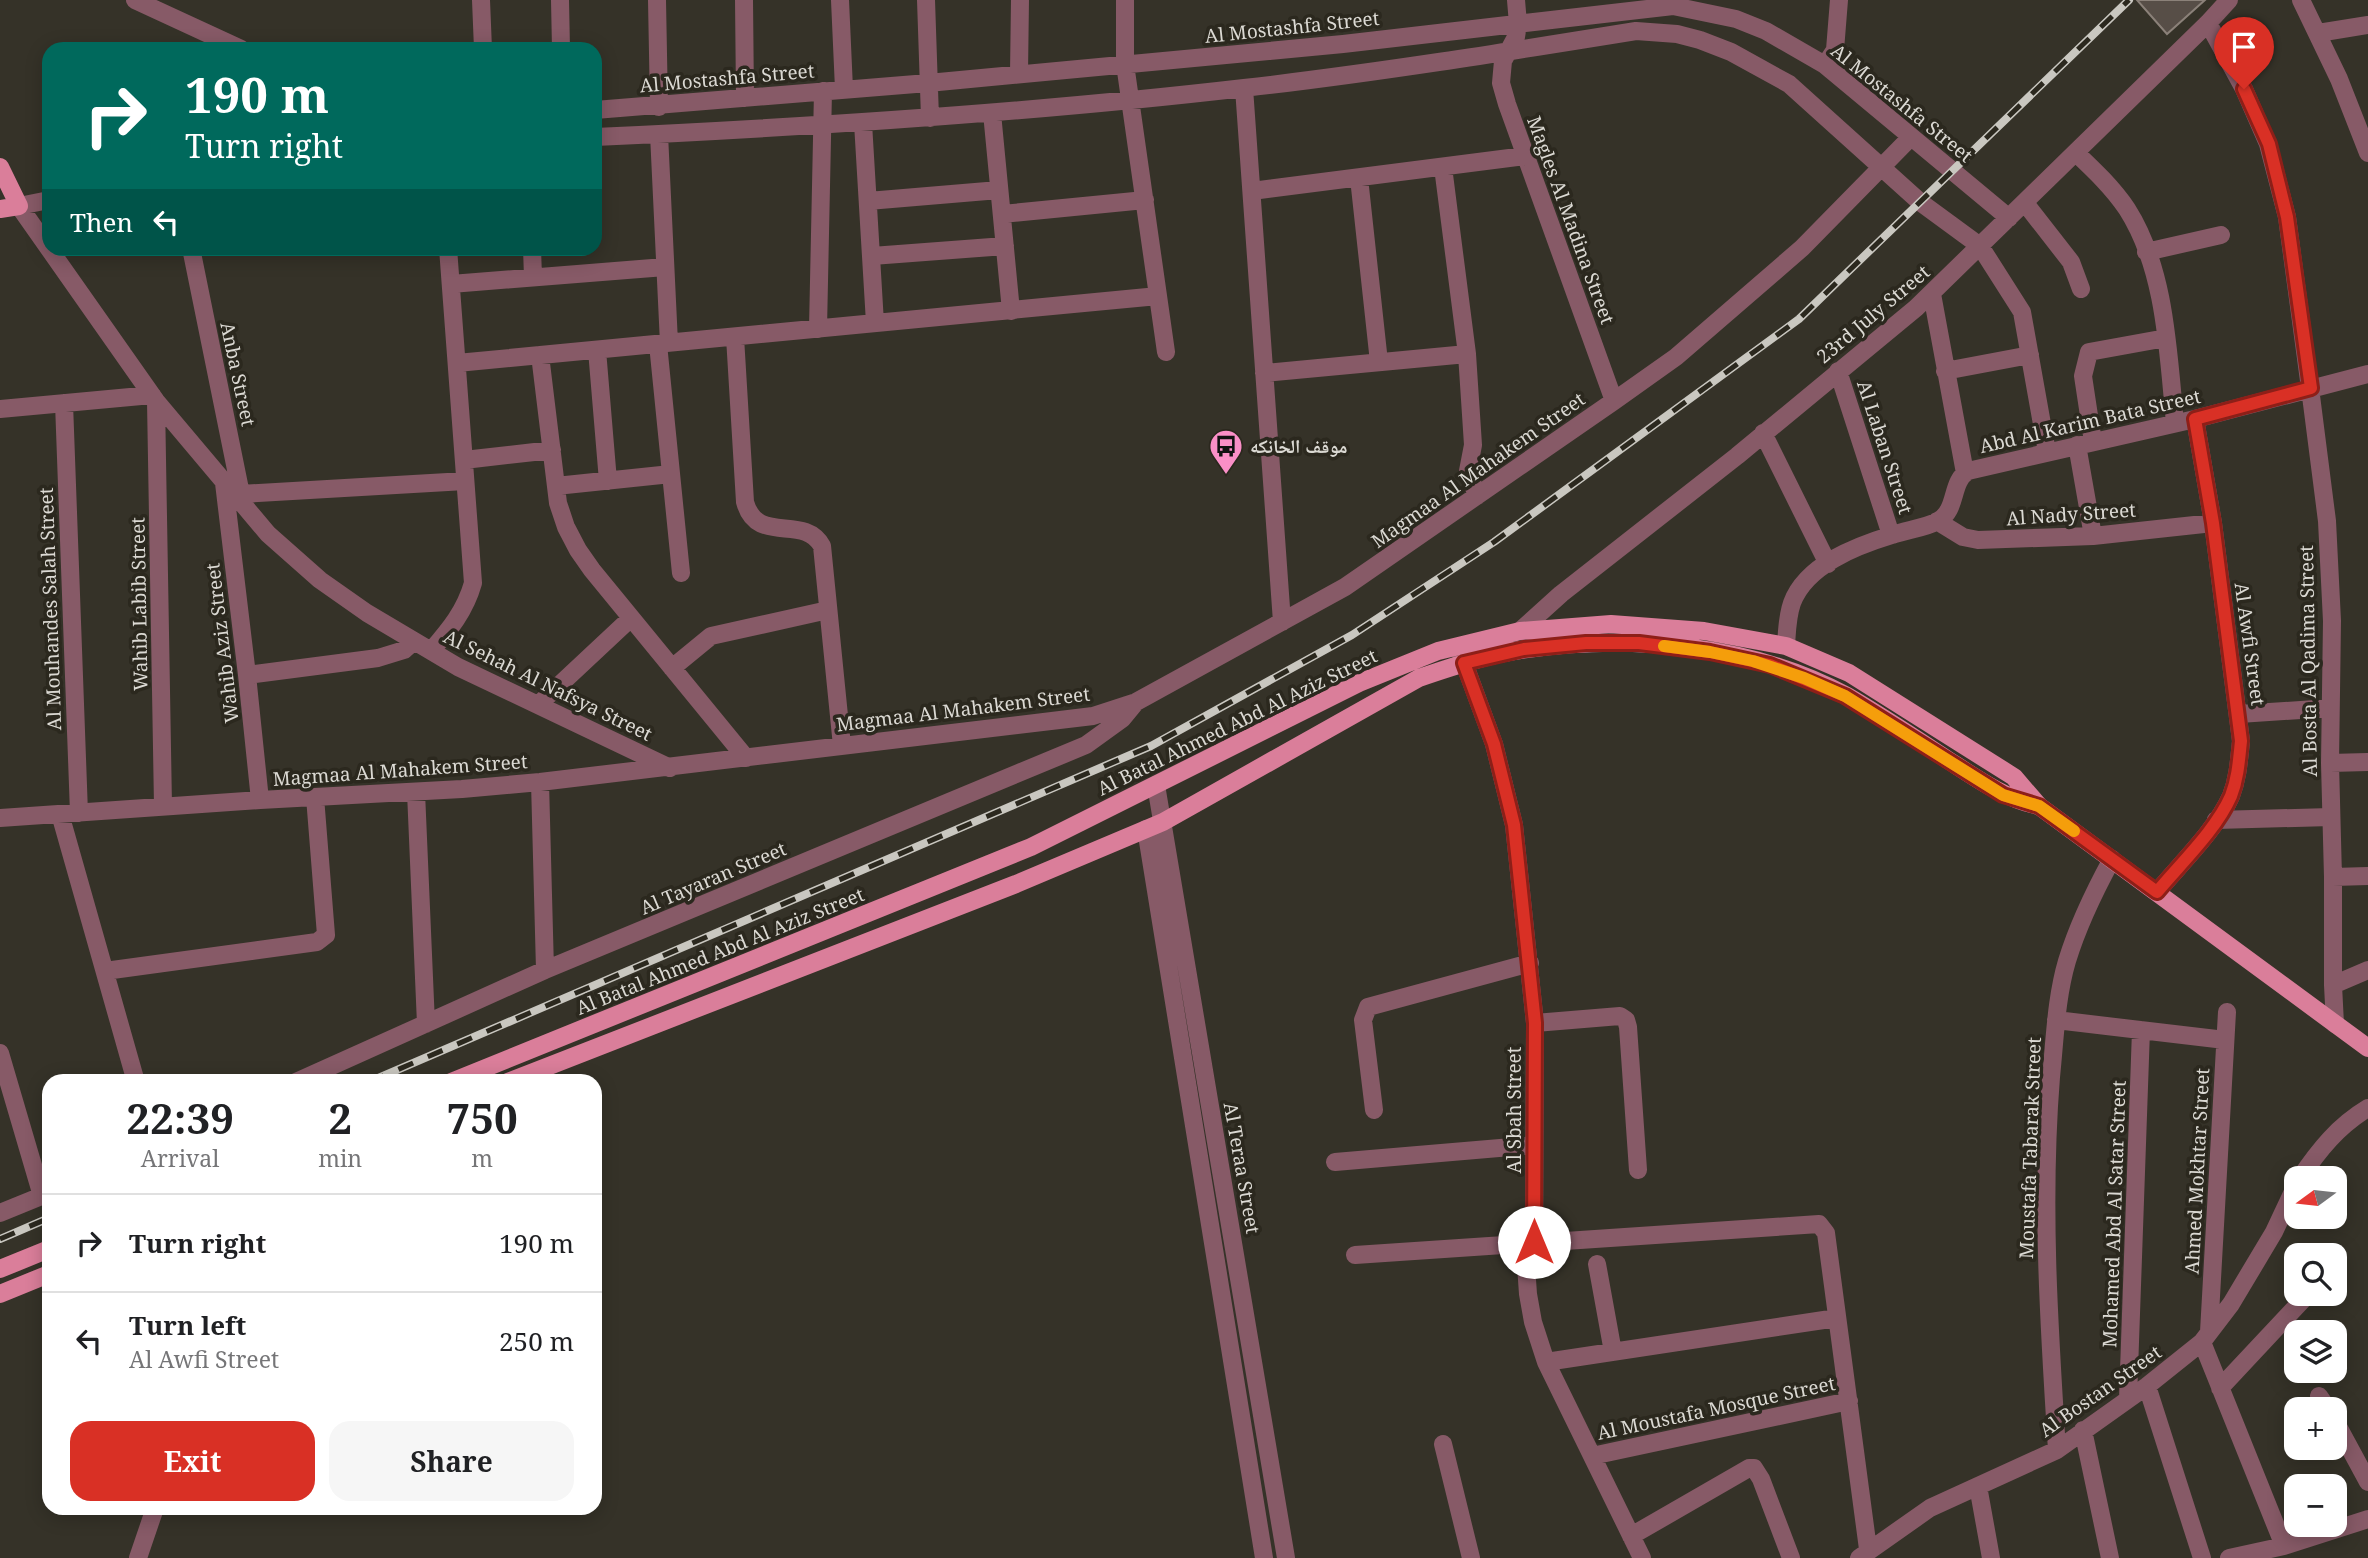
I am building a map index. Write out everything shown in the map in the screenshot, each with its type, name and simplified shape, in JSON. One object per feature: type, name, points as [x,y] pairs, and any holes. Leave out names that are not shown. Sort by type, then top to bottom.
[{"type":"main road","name":"Al Sehah Al Nafsya Street","points":[[0,167],[19,206]]},
{"type":"main road","points":[[0,209],[19,206]]},
{"type":"main road","name":"Al Batal Ahmed Abd Al Aziz Street","points":[[529,1074],[1016,884],[1163,822],[1461,654],[1520,631],[1611,624],[1704,631],[1786,646],[1849,673],[2014,777],[2039,806],[2368,1048]]},
{"type":"main road","name":"Al Batal Ahmed Abd Al Aziz Street","points":[[470,1074],[1031,847],[1359,683],[1437,651],[1461,654],[1586,643],[1639,643],[1736,656],[1770,665],[1845,696],[2003,795],[2039,806]]},
{"type":"main road","points":[[0,1269],[42,1252]]},
{"type":"main road","points":[[0,1294],[42,1277]]},
{"type":"street","points":[[135,0],[162,6],[228,42]]},
{"type":"street","points":[[481,0],[483,42]]},
{"type":"street","points":[[560,0],[561,42]]},
{"type":"street","points":[[657,0],[659,107]]},
{"type":"street","points":[[744,0],[745,98]]},
{"type":"street","points":[[840,0],[844,89]]},
{"type":"street","points":[[926,0],[930,118]]},
{"type":"street","points":[[1019,73],[1020,0]]},
{"type":"street","points":[[1125,0],[1125,64],[1166,352]]},
{"type":"street","points":[[1516,0],[1518,24]]},
{"type":"street","points":[[1825,65],[1835,50],[1839,0]]},
{"type":"street","name":"23rd July Street","points":[[1520,631],[1561,594],[1932,294],[2229,0]]},
{"type":"street","points":[[2301,0],[2318,33],[2368,153]]},
{"type":"street","points":[[1673,3],[1677,34]]},
{"type":"street","name":"Al Mostashfa Street","points":[[602,110],[659,107],[1125,64],[1518,24],[1622,5],[1673,3],[1736,19],[1766,32],[1825,65],[2009,218]]},
{"type":"street","name":"Al Bosta Al Qadima Street","points":[[2208,23],[2244,89],[2269,144],[2287,217],[2311,388],[2327,521],[2332,621],[2329,763],[2336,1024]]},
{"type":"street","name":"Magles Al Madina Street","points":[[1518,24],[1516,37],[1503,61],[1501,83],[1614,401]]},
{"type":"street","points":[[2318,33],[2368,25]]},
{"type":"street","points":[[602,137],[822,126],[1130,100],[1244,88],[1508,52],[1636,31],[1677,34],[1731,52],[1789,84],[1920,202],[1980,246],[2022,312],[2047,452]]},
{"type":"street","points":[[1244,88],[1282,622]]},
{"type":"street","points":[[818,329],[823,91]]},
{"type":"street","points":[[992,113],[1011,311]]},
{"type":"street","points":[[863,123],[875,323]]},
{"type":"street","points":[[659,134],[666,267],[664,344],[671,474],[681,573]]},
{"type":"street","name":"Magmaa Al Mahakem Street","points":[[0,818],[540,782],[1093,716],[1136,702],[1345,587],[1676,357],[1802,248],[1912,137]]},
{"type":"street","points":[[2076,153],[2127,209],[2146,252],[2162,311],[2175,423]]},
{"type":"street","points":[[1252,191],[1525,156]]},
{"type":"street","points":[[1443,167],[1467,354],[1473,445],[1468,471],[1476,496]]},
{"type":"street","points":[[1359,178],[1379,362]]},
{"type":"street","points":[[868,201],[999,190]]},
{"type":"street","points":[[1002,214],[1144,200]]},
{"type":"street","points":[[19,206],[42,201]]},
{"type":"street","points":[[2025,203],[2071,262],[2081,289]]},
{"type":"street","name":"Al Sehah Al Nafsya Street","points":[[19,206],[42,239]]},
{"type":"street","points":[[2146,252],[2221,235]]},
{"type":"street","points":[[872,256],[1005,246]]},
{"type":"street","name":"Al Sehah Al Nafsya Street","points":[[54,256],[154,398],[243,500],[268,534],[320,580],[367,613],[458,667],[670,768]]},
{"type":"street","name":"Anba Street","points":[[193,256],[243,500]]},
{"type":"street","points":[[431,651],[457,620],[468,602],[473,583],[449,256]]},
{"type":"street","points":[[532,256],[533,277]]},
{"type":"street","points":[[451,284],[666,267]]},
{"type":"street","points":[[1932,294],[1965,472]]},
{"type":"street","points":[[457,363],[1158,296]]},
{"type":"street","points":[[735,337],[748,511],[767,527],[807,532],[822,546],[842,746]]},
{"type":"street","points":[[2093,536],[2085,443],[2083,376],[2089,352],[2166,338]]},
{"type":"street","points":[[597,350],[608,481]]},
{"type":"street","points":[[1264,373],[1467,354]]},
{"type":"street","points":[[540,355],[558,503],[566,527],[578,550],[746,758]]},
{"type":"street","points":[[1945,371],[2030,355]]},
{"type":"street","name":"Al Laban Street","points":[[1838,371],[1891,535]]},
{"type":"street","name":"Abd Al Karim Bata Street","points":[[1937,521],[1950,508],[1959,480],[1965,472],[2195,419],[2368,374]]},
{"type":"street","points":[[0,409],[154,398]]},
{"type":"street","name":"Wahib Labib Street","points":[[154,398],[163,806]]},
{"type":"street","name":"Al Mouhandes Salah Street","points":[[64,403],[79,813]]},
{"type":"street","name":"Al Awfi Street","points":[[2157,892],[2216,820],[2231,796],[2241,741],[2213,523],[2195,419]]},
{"type":"street","points":[[1763,433],[1828,564]]},
{"type":"street","points":[[464,460],[552,450]]},
{"type":"street","points":[[556,486],[671,474]]},
{"type":"street","name":"Wahib Aziz Street","points":[[224,481],[260,800]]},
{"type":"street","points":[[243,500],[465,481]]},
{"type":"street","points":[[1786,646],[1792,602],[1813,574],[1859,547],[1937,521]]},
{"type":"street","name":"Al Nady Street","points":[[1937,521],[1963,537],[1978,540],[2093,536],[2213,523]]},
{"type":"street","points":[[672,668],[710,636],[828,610]]},
{"type":"street","points":[[538,705],[631,618]]},
{"type":"street","points":[[247,675],[378,657],[404,650],[414,640]]},
{"type":"street","name":"Al Sbah Street","points":[[1461,654],[1494,744],[1514,825],[1530,963],[1535,1023],[1534,1242],[1526,1265],[1533,1322],[1546,1362],[1642,1558]]},
{"type":"street","name":"Al Tayaran Street","points":[[314,1074],[545,970],[1086,745],[1114,726],[1136,702]]},
{"type":"street","points":[[2239,714],[2330,708]]},
{"type":"street","points":[[2329,763],[2368,762]]},
{"type":"street","points":[[540,782],[545,970]]},
{"type":"street","name":"Al Teraa Street","points":[[1157,785],[1286,1558]]},
{"type":"street","points":[[416,792],[426,1024]]},
{"type":"street","points":[[104,971],[317,942],[326,935],[315,797]]},
{"type":"street","points":[[60,814],[134,1074]]},
{"type":"street","points":[[2216,820],[2331,817]]},
{"type":"street","name":"Al Teraa Street","points":[[1146,829],[1264,1558]]},
{"type":"street","name":"Moustafa Tabarak Street","points":[[2057,1450],[2045,1211],[2056,1020],[2066,964],[2085,909],[2112,859]]},
{"type":"street","points":[[2333,877],[2368,876]]},
{"type":"street","points":[[1374,1110],[1363,1020],[1368,1007],[1530,963]]},
{"type":"street","points":[[2333,985],[2368,970]]},
{"type":"street","name":"Ahmed Mokhtar Street","points":[[2227,1012],[2206,1337],[2220,1388],[2284,1546]]},
{"type":"street","points":[[1535,1023],[1620,1016],[1626,1020],[1638,1170]]},
{"type":"street","points":[[2056,1020],[2225,1040]]},
{"type":"street","name":"Mohamed Abd Al Satar Street","points":[[2128,1399],[2141,1030]]},
{"type":"street","points":[[0,1053],[42,1186]]},
{"type":"street","points":[[2308,1166],[2324,1143],[2351,1118],[2368,1108]]},
{"type":"street","points":[[1335,1162],[1534,1145]]},
{"type":"street","points":[[0,1213],[42,1196]]},
{"type":"street","name":"Al Bostan Street","points":[[1863,1554],[1930,1508],[2057,1450],[2147,1386],[2206,1337],[2231,1304],[2284,1210]]},
{"type":"street","points":[[1355,1255],[1819,1224],[1826,1233],[1838,1318],[1849,1401],[1863,1554]]},
{"type":"street","points":[[1597,1264],[1613,1352]]},
{"type":"street","points":[[2220,1388],[2297,1306]]},
{"type":"street","points":[[1546,1362],[1838,1318]]},
{"type":"street","points":[[2147,1386],[2202,1558]]},
{"type":"street","name":"Al Moustafa Mosque Street","points":[[1592,1456],[1849,1401]]},
{"type":"street","points":[[2083,1430],[2110,1558]]},
{"type":"street","points":[[2347,1433],[2361,1449],[2368,1482]]},
{"type":"street","points":[[1443,1444],[1471,1558]]},
{"type":"street","points":[[1631,1536],[1749,1468],[1754,1468],[1762,1479],[1791,1558]]},
{"type":"street","points":[[1978,1486],[1992,1558]]},
{"type":"street","points":[[138,1558],[153,1515]]},
{"type":"street","points":[[2229,1558],[2284,1546],[2368,1519]]},
{"type":"building","points":[[2137,0],[2205,0],[2167,34]]},
{"type":"railway","points":[[388,1074],[1151,746],[1352,635],[1494,542],[1799,319],[2129,0]]},
{"type":"railway","points":[[0,1239],[42,1221]]},
{"type":"slow traffic","points":[[1664,646],[1736,656],[1770,665],[1845,696],[2003,795],[2039,806],[2074,831]]},
{"type":"place","name":"موقف الخانكه","points":[[1226,476]]},
{"type":"route","points":[[1534,1242],[1535,1023],[1514,825],[1494,744],[1464,663],[1524,649],[1586,643],[1639,643],[1736,656],[1770,665],[1845,696],[2003,795],[2039,806],[2157,892],[2216,820],[2231,796],[2241,741],[2213,523],[2195,419],[2311,388],[2287,217],[2269,144],[2244,89]]}]
